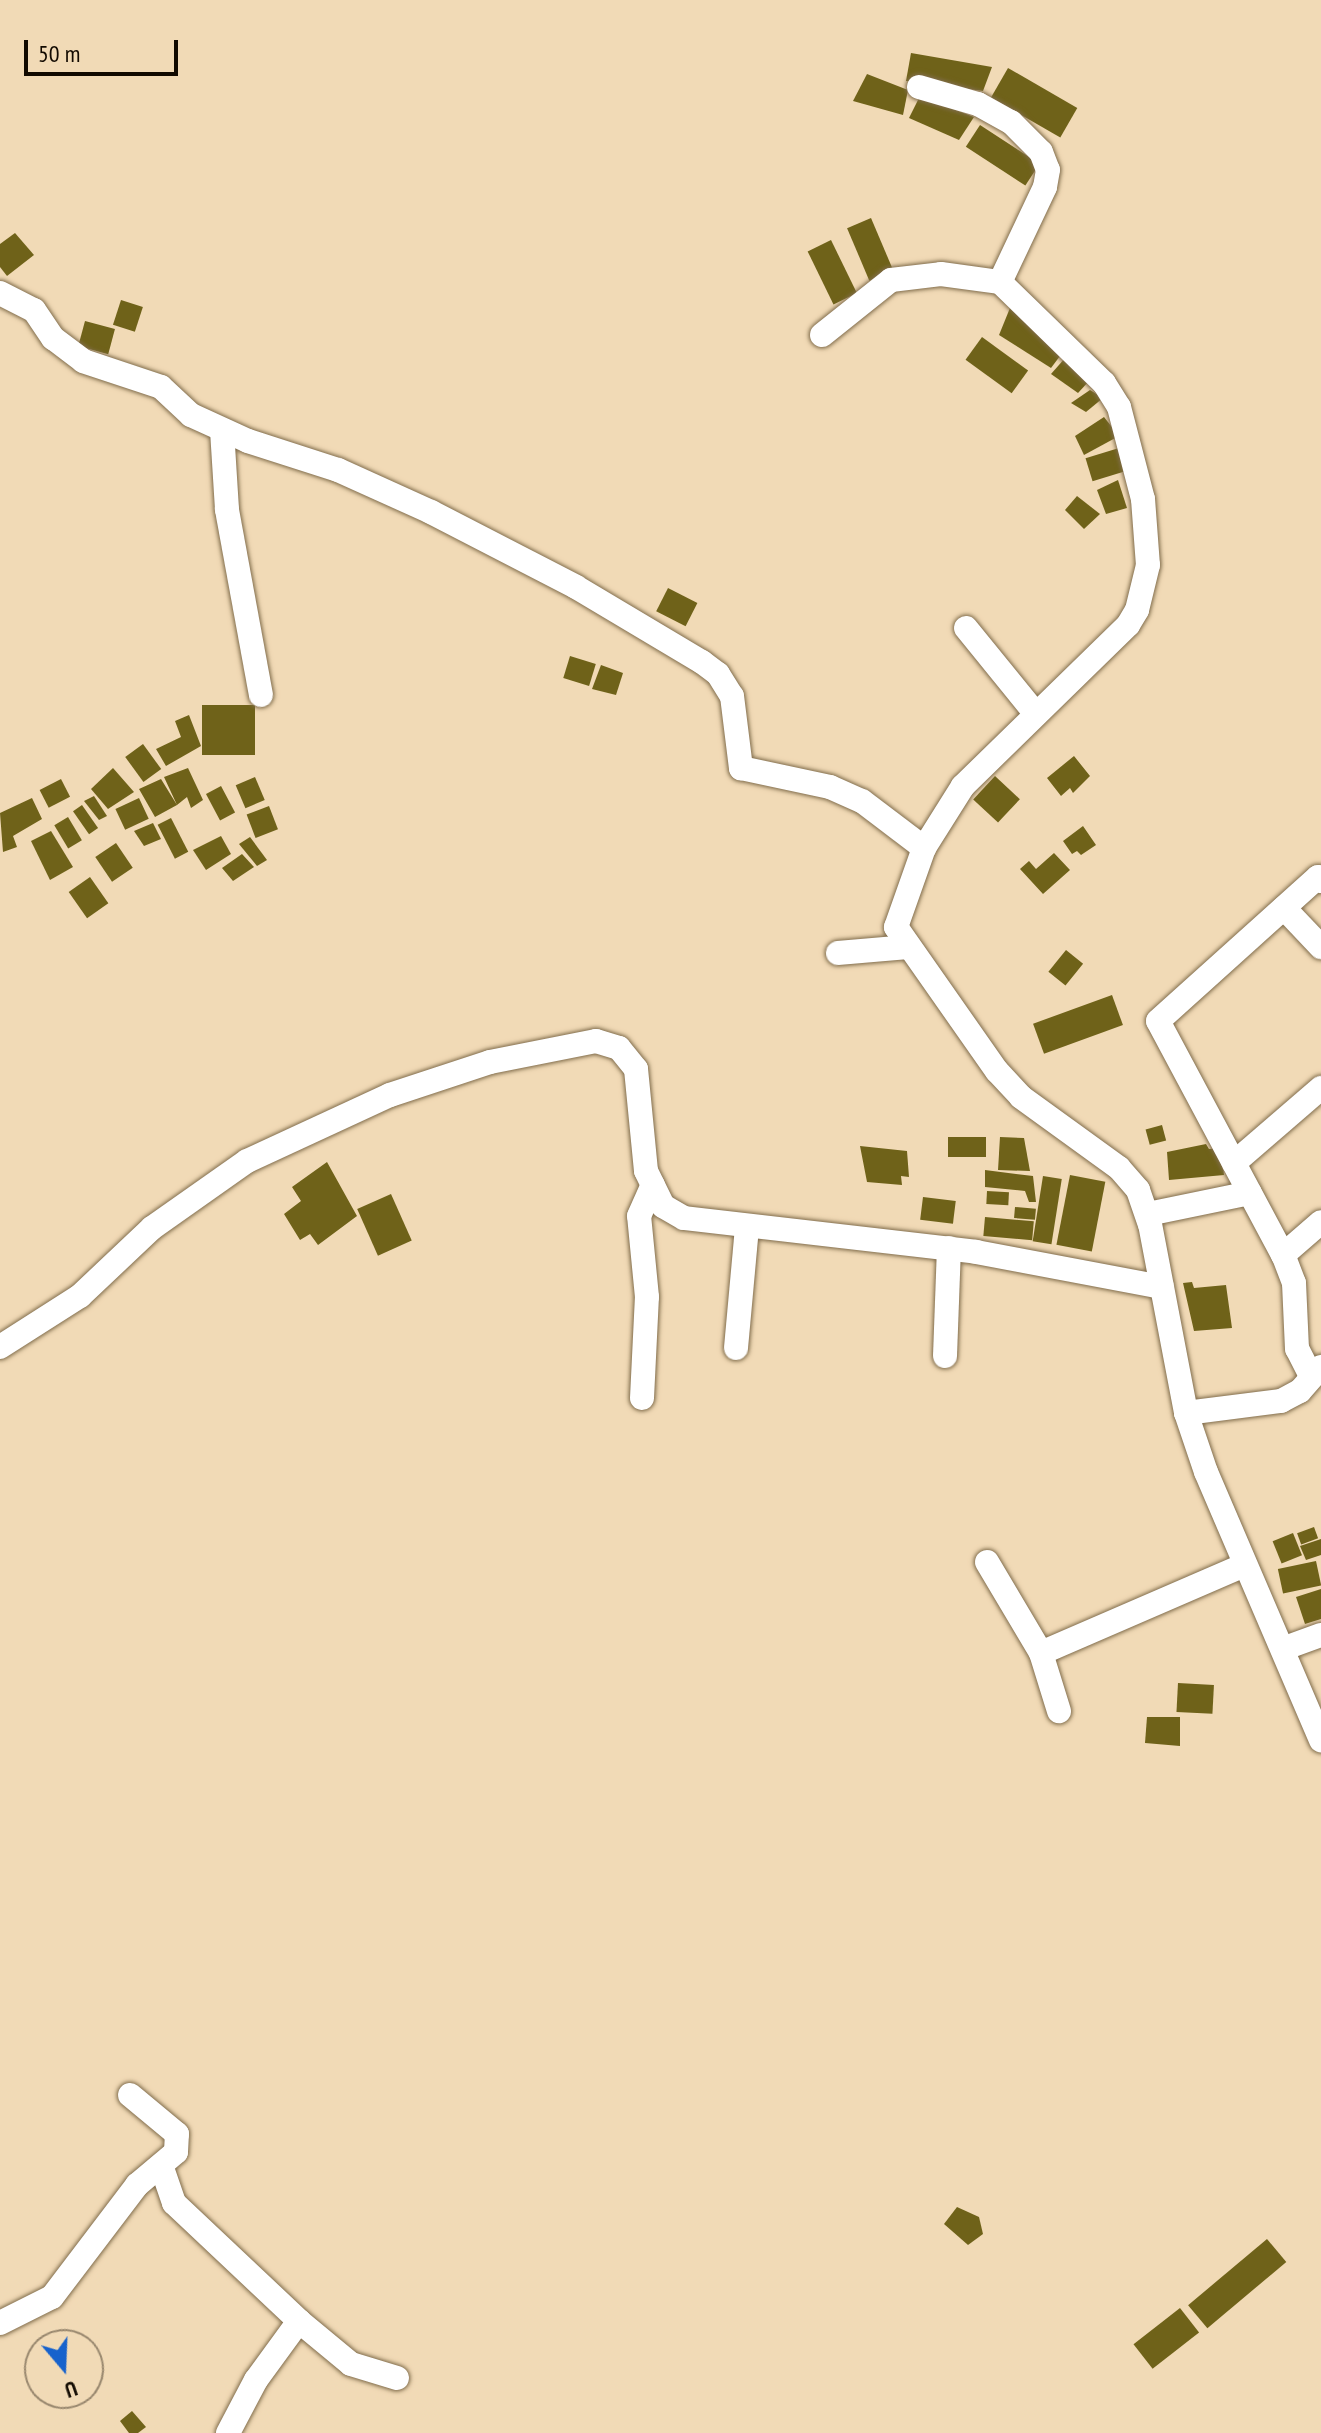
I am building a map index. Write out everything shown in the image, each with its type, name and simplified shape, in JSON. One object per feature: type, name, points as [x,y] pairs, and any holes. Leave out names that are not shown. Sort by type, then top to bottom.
[{"type":"street","points":[[919,87],[978,104],[1011,122],[1041,152],[1048,170],[1045,187],[1000,282]]},
{"type":"street","points":[[822,335],[891,280],[941,274],[1000,282],[1110,392],[1143,499],[1148,533],[1145,578],[1133,617],[963,786],[924,848],[895,921],[908,947],[997,1071],[1021,1097],[1119,1168],[1132,1181],[1148,1214],[1186,1413],[1244,1565],[1285,1648],[1321,1740]]},
{"type":"street","points":[[0,293],[34,310],[66,351],[101,370],[161,387],[191,415],[222,430],[338,470],[431,512],[576,587],[702,662],[718,674],[732,696],[741,768],[830,787],[862,801],[924,848]]},
{"type":"street","points":[[222,430],[227,510],[261,695]]},
{"type":"street","points":[[966,628],[1036,714]]},
{"type":"street","points":[[1186,1413],[1281,1401],[1300,1391],[1316,1372],[1297,1349],[1294,1283],[1283,1255],[1158,1021],[1318,877],[1321,881]]},
{"type":"street","points":[[1284,908],[1321,947]]},
{"type":"street","points":[[838,953],[908,947]]},
{"type":"street","points":[[0,1347],[71,1303],[152,1228],[247,1161],[390,1095],[521,1054],[596,1041],[627,1055],[641,1085],[644,1153],[653,1185],[663,1206],[684,1218],[747,1228],[949,1248],[1162,1287]]},
{"type":"street","points":[[1234,1163],[1321,1088]]},
{"type":"street","points":[[642,1398],[647,1297],[639,1216],[653,1185]]},
{"type":"street","points":[[1148,1214],[1250,1193]]},
{"type":"street","points":[[1283,1255],[1321,1222]]},
{"type":"street","points":[[736,1348],[747,1228]]},
{"type":"street","points":[[945,1356],[949,1248]]},
{"type":"street","points":[[987,1562],[1041,1653],[1059,1711]]},
{"type":"street","points":[[1041,1653],[1244,1565]]},
{"type":"street","points":[[1285,1648],[1321,1635]]},
{"type":"street","points":[[0,2323],[52,2297],[137,2185],[162,2168],[176,2152],[177,2134],[130,2095]]},
{"type":"street","points":[[162,2168],[174,2203],[299,2321],[351,2364],[397,2378]]},
{"type":"street","points":[[228,2433],[256,2380],[299,2321]]},
{"type":"building","points":[[911,53],[992,67],[983,91],[906,81]]},
{"type":"building","points":[[1008,68],[1077,108],[1060,137],[991,97]]},
{"type":"building","points":[[867,74],[908,90],[903,115],[853,101]]},
{"type":"building","points":[[920,96],[974,117],[959,140],[909,118]]},
{"type":"building","points":[[980,125],[1040,164],[1025,185],[966,147]]},
{"type":"building","points":[[871,218],[893,270],[869,281],[847,228]]},
{"type":"building","points":[[15,233],[34,255],[7,276],[0,267],[0,244]]},
{"type":"building","points":[[831,240],[857,293],[833,304],[808,251]]},
{"type":"building","points":[[121,300],[143,307],[135,332],[113,325]]},
{"type":"building","points":[[1010,308],[1063,352],[1051,368],[999,335]]},
{"type":"building","points":[[85,321],[115,329],[108,354],[78,346]]},
{"type":"building","points":[[982,337],[1028,371],[1012,393],[966,360]]},
{"type":"building","points":[[1066,357],[1090,380],[1078,393],[1051,374]]},
{"type":"building","points":[[1090,390],[1103,398],[1086,412],[1071,403]]},
{"type":"building","points":[[1104,417],[1119,436],[1084,455],[1075,436]]},
{"type":"building","points":[[1119,448],[1126,471],[1093,481],[1086,458]]},
{"type":"building","points":[[1118,480],[1127,508],[1106,514],[1097,490]]},
{"type":"building","points":[[1077,496],[1100,514],[1084,529],[1065,510]]},
{"type":"building","points":[[668,588],[697,603],[686,626],[656,611]]},
{"type":"building","points":[[570,656],[596,664],[589,686],[563,678]]},
{"type":"building","points":[[601,665],[623,673],[616,695],[592,689]]},
{"type":"building","points":[[202,705],[255,705],[255,755],[202,755]]},
{"type":"building","points":[[189,715],[201,746],[166,766],[156,749],[181,737],[175,721]]},
{"type":"building","points":[[143,744],[161,769],[143,782],[125,757]]},
{"type":"building","points":[[1074,756],[1090,776],[1073,793],[1070,788],[1061,796],[1047,778]]},
{"type":"building","points":[[113,768],[134,792],[108,809],[91,789]]},
{"type":"building","points":[[188,768],[203,800],[191,808],[187,797],[177,805],[164,777]]},
{"type":"building","points":[[995,776],[1020,799],[998,823],[973,799]]},
{"type":"building","points":[[255,777],[265,800],[245,808],[236,785]]},
{"type":"building","points":[[61,779],[70,797],[49,808],[40,790]]},
{"type":"building","points":[[161,779],[177,805],[155,817],[139,789]]},
{"type":"building","points":[[221,786],[235,812],[220,820],[206,794]]},
{"type":"building","points":[[94,796],[107,816],[99,820],[84,801]]},
{"type":"building","points":[[32,798],[42,819],[13,836],[17,847],[3,852],[0,813]]},
{"type":"building","points":[[139,798],[149,819],[125,830],[115,809]]},
{"type":"building","points":[[82,805],[98,828],[89,834],[73,811]]},
{"type":"building","points":[[269,806],[278,829],[256,838],[247,815]]},
{"type":"building","points":[[68,817],[82,840],[68,848],[54,825]]},
{"type":"building","points":[[171,818],[188,852],[175,859],[158,825]]},
{"type":"building","points":[[153,823],[161,839],[144,846],[134,831]]},
{"type":"building","points":[[1083,826],[1096,845],[1081,855],[1077,851],[1072,854],[1063,841]]},
{"type":"building","points":[[51,831],[73,867],[50,880],[31,841]]},
{"type":"building","points":[[221,836],[231,854],[206,870],[193,850]]},
{"type":"building","points":[[250,837],[267,860],[257,866],[239,844]]},
{"type":"building","points":[[116,843],[133,868],[112,882],[95,857]]},
{"type":"building","points":[[1054,853],[1070,870],[1043,894],[1020,869],[1029,861],[1036,869]]},
{"type":"building","points":[[242,854],[254,867],[233,881],[222,868]]},
{"type":"building","points":[[90,877],[108,903],[87,918],[69,892]]},
{"type":"building","points":[[1066,950],[1083,964],[1065,986],[1048,972]]},
{"type":"building","points":[[1112,995],[1123,1025],[1044,1054],[1033,1024]]},
{"type":"building","points":[[1162,1125],[1166,1140],[1150,1145],[1146,1129]]},
{"type":"building","points":[[948,1137],[986,1137],[986,1157],[948,1157]]},
{"type":"building","points":[[1000,1137],[1024,1138],[1030,1171],[998,1170]]},
{"type":"building","points":[[1206,1144],[1209,1149],[1221,1148],[1224,1175],[1169,1180],[1167,1152]]},
{"type":"building","points":[[860,1146],[907,1151],[909,1177],[901,1176],[902,1185],[867,1182]]},
{"type":"building","points":[[327,1162],[357,1216],[318,1245],[310,1234],[300,1240],[284,1214],[301,1201],[292,1187]]},
{"type":"building","points":[[985,1170],[1033,1176],[1036,1202],[1029,1202],[1025,1191],[985,1187]]},
{"type":"building","points":[[1070,1175],[1105,1182],[1092,1252],[1056,1245]]},
{"type":"building","points":[[1043,1176],[1062,1179],[1051,1244],[1033,1241]]},
{"type":"building","points":[[987,1191],[1009,1192],[1008,1205],[986,1204]]},
{"type":"building","points":[[391,1194],[412,1241],[378,1256],[357,1209]]},
{"type":"building","points":[[923,1197],[956,1201],[953,1224],[920,1220]]},
{"type":"building","points":[[1015,1207],[1036,1209],[1035,1220],[1014,1218]]},
{"type":"building","points":[[985,1217],[1034,1221],[1032,1240],[983,1236]]},
{"type":"building","points":[[1192,1282],[1194,1288],[1226,1285],[1232,1328],[1194,1331],[1183,1283]]},
{"type":"building","points":[[1314,1527],[1318,1538],[1301,1544],[1297,1533]]},
{"type":"building","points":[[1293,1533],[1302,1555],[1282,1563],[1273,1541]]},
{"type":"building","points":[[1321,1539],[1321,1555],[1306,1560],[1300,1546]]},
{"type":"building","points":[[1316,1561],[1321,1585],[1283,1594],[1278,1569]]},
{"type":"building","points":[[1321,1589],[1321,1619],[1305,1624],[1296,1597]]},
{"type":"building","points":[[1178,1683],[1214,1685],[1212,1714],[1176,1712]]},
{"type":"building","points":[[1147,1717],[1180,1717],[1180,1746],[1145,1743]]},
{"type":"building","points":[[957,2207],[979,2217],[983,2234],[968,2245],[944,2224]]},
{"type":"building","points":[[1267,2239],[1286,2262],[1207,2328],[1188,2305]]},
{"type":"building","points":[[1180,2308],[1199,2332],[1153,2369],[1134,2344]]},
{"type":"building","points":[[132,2411],[146,2427],[138,2433],[129,2433],[120,2421]]}]
